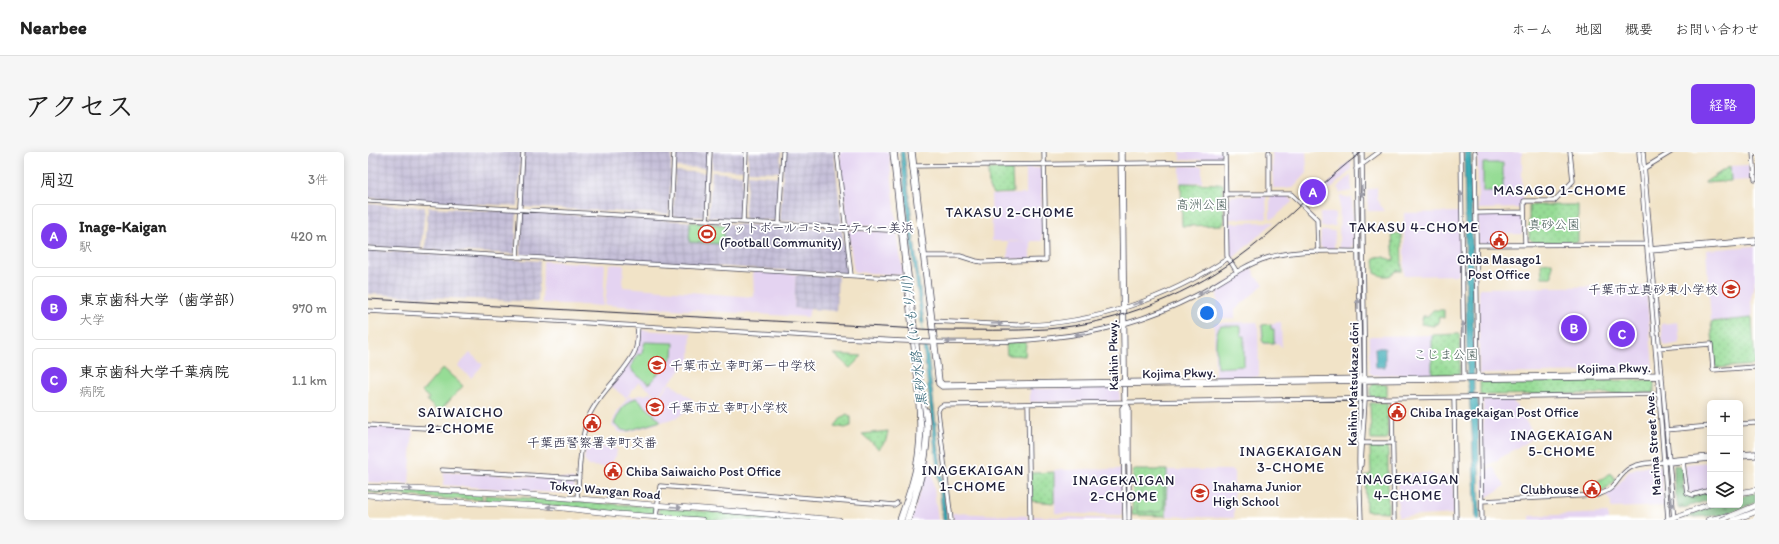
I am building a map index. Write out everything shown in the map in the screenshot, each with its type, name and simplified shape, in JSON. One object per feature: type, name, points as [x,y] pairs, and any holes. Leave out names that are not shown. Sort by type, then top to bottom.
[{"type":"highway","name":"Tokyo Wangan Road","points":[[368,487],[577,498],[794,518],[839,520]]},
{"type":"highway","points":[[1743,492],[1755,490]]},
{"type":"highway","name":"Tokyo Wangan Road","points":[[368,493],[431,500],[545,506],[702,520]]},
{"type":"highway","points":[[1670,519],[1707,505]]},
{"type":"highway","points":[[1721,520],[1755,506]]},
{"type":"highway","points":[[1708,520],[1755,512]]},
{"type":"highway","points":[[1734,520],[1755,512]]},
{"type":"street","points":[[517,257],[523,152]]},
{"type":"street","points":[[671,218],[674,152]]},
{"type":"street","points":[[707,220],[710,152]]},
{"type":"street","points":[[742,222],[746,152]]},
{"type":"street","points":[[779,224],[783,152]]},
{"type":"street","points":[[837,152],[851,275]]},
{"type":"street","points":[[892,152],[917,342],[922,428],[921,451],[917,474],[902,520]]},
{"type":"street","points":[[895,152],[902,231]]},
{"type":"street","points":[[910,152],[913,166],[934,342]]},
{"type":"street","points":[[913,152],[913,166]]},
{"type":"street","points":[[924,256],[960,256],[982,262],[1046,260],[1044,152]]},
{"type":"street","name":"Kaihin Pkwy.","points":[[1120,152],[1122,164]]},
{"type":"street","name":"Kaihin Pkwy.","points":[[1123,152],[1126,405]]},
{"type":"street","points":[[1225,152],[1227,259],[1237,272]]},
{"type":"street","points":[[1269,152],[1269,193]]},
{"type":"street","name":"Kaihin Matsukaze dōri","points":[[1356,152],[1360,468]]},
{"type":"street","name":"Kaihin Matsukaze dōri","points":[[1360,468],[1365,400],[1362,152]]},
{"type":"street","points":[[1356,169],[1379,152]]},
{"type":"street","points":[[1461,152],[1464,378]]},
{"type":"street","points":[[1475,152],[1478,378]]},
{"type":"street","points":[[1525,244],[1524,202],[1554,201],[1573,181],[1570,152]]},
{"type":"street","name":"Marina Street Ave.","points":[[1638,152],[1642,169],[1651,250],[1659,375],[1669,461],[1670,519]]},
{"type":"street","name":"Marina Street Ave.","points":[[1643,152],[1642,169],[1646,251],[1657,348]]},
{"type":"street","points":[[1642,169],[1671,152]]},
{"type":"street","points":[[1753,152],[1755,179]]},
{"type":"street","points":[[913,166],[1225,162]]},
{"type":"street","points":[[1226,194],[1291,194],[1317,220],[1318,252]]},
{"type":"street","points":[[368,201],[902,231]]},
{"type":"street","points":[[1476,213],[1524,212]]},
{"type":"street","points":[[1646,251],[1755,240]]},
{"type":"street","points":[[1476,245],[1646,243],[1651,250]]},
{"type":"street","points":[[1651,250],[1755,243]]},
{"type":"street","points":[[368,248],[908,279]]},
{"type":"street","points":[[368,311],[917,342],[1047,338],[1085,333],[1124,324],[1178,304],[1214,286],[1255,262],[1278,255],[1298,252],[1363,251]]},
{"type":"street","points":[[931,321],[1022,325],[1068,321],[1124,308],[1160,295],[1227,259]]},
{"type":"street","points":[[577,498],[585,432],[589,417],[601,395],[631,357],[636,346],[638,326]]},
{"type":"street","name":"Kojima Pkwy.","points":[[934,342],[938,384],[942,386],[1659,375]]},
{"type":"street","points":[[1657,348],[1711,344],[1713,370],[1755,367]]},
{"type":"street","name":"Marina Street Ave.","points":[[1659,375],[1664,462],[1670,519]]},
{"type":"street","points":[[899,520],[912,480],[919,448],[919,378]]},
{"type":"street","points":[[906,520],[918,484],[924,453],[926,425],[919,378]]},
{"type":"street","points":[[909,520],[923,479],[928,442],[929,424],[926,398],[919,378]]},
{"type":"street","points":[[951,520],[939,408],[943,406],[1028,404],[1126,405],[1659,394]]},
{"type":"street","points":[[1479,397],[1482,520]]},
{"type":"street","points":[[1454,398],[1456,520]]},
{"type":"street","points":[[1392,399],[1394,520]]},
{"type":"street","points":[[1028,404],[1030,520]]},
{"type":"street","points":[[1126,405],[1129,408],[1127,520]]},
{"type":"street","points":[[1126,405],[1122,408],[1127,520]]},
{"type":"street","points":[[1743,424],[1755,423]]},
{"type":"street","points":[[368,425],[444,429]]},
{"type":"street","points":[[1666,430],[1707,426]]},
{"type":"street","points":[[1363,443],[1393,443]]},
{"type":"street","points":[[1743,454],[1755,453]]},
{"type":"street","points":[[1482,501],[1597,495],[1611,490],[1629,469],[1642,464],[1707,456]]},
{"type":"street","points":[[1743,457],[1755,456]]},
{"type":"street","points":[[1669,461],[1683,462],[1707,460]]},
{"type":"street","points":[[1683,462],[1687,493],[1693,495],[1707,491]]},
{"type":"street","points":[[1360,468],[1361,520]]},
{"type":"street","points":[[442,470],[580,478]]},
{"type":"street","points":[[656,517],[660,486],[894,505],[897,503]]},
{"type":"shaded area","points":[[368,152],[521,152],[518,206],[368,198]]},
{"type":"shaded area","points":[[524,152],[672,152],[669,214],[522,207]]},
{"type":"shaded area","points":[[676,152],[709,152],[708,168],[676,167]]},
{"type":"shaded area","points":[[712,152],[745,152],[744,170],[712,169]]},
{"type":"shaded area","points":[[748,152],[781,152],[780,172],[748,171]]},
{"type":"shaded area","points":[[784,152],[834,152],[841,225],[780,221]]},
{"type":"shaded area","points":[[839,152],[889,152],[896,228],[849,225],[847,223]]},
{"type":"shaded area","points":[[1180,152],[1222,152],[1222,157],[1221,159],[1181,160]]},
{"type":"shaded area","points":[[1272,152],[1306,152],[1307,173],[1293,188],[1273,188]]},
{"type":"shaded area","points":[[1522,152],[1522,208],[1478,209],[1478,153]]},
{"type":"shaded area","points":[[1351,161],[1351,170],[1329,190],[1326,186],[1342,171],[1341,168]]},
{"type":"shaded area","points":[[1749,165],[1750,180],[1731,181],[1730,166]]},
{"type":"shaded area","points":[[1180,166],[1202,166],[1202,182],[1180,183]]},
{"type":"shaded area","points":[[1026,168],[1042,169],[1042,241],[1031,241],[1031,259],[1008,259],[1008,242],[1026,241],[992,241],[991,195],[1026,194]]},
{"type":"shaded area","points":[[675,171],[707,173],[704,217],[673,216]]},
{"type":"shaded area","points":[[712,172],[743,175],[740,219],[708,217]]},
{"type":"shaded area","points":[[748,174],[779,177],[776,221],[744,219]]},
{"type":"shaded area","points":[[1351,175],[1352,191],[1340,193],[1338,187]]},
{"type":"shaded area","points":[[1377,187],[1377,199],[1384,211],[1368,211],[1367,190]]},
{"type":"shaded area","points":[[1232,196],[1266,196],[1267,218],[1229,219],[1229,199]]},
{"type":"shaded area","points":[[1270,196],[1287,196],[1293,201],[1274,218],[1270,218]]},
{"type":"shaded area","points":[[1340,196],[1352,198],[1353,245],[1349,249],[1339,248]]},
{"type":"shaded area","points":[[368,204],[425,207],[421,250],[368,247]]},
{"type":"shaded area","points":[[428,207],[517,212],[515,254],[425,250]]},
{"type":"shaded area","points":[[522,212],[842,230],[848,272],[847,274],[520,255]]},
{"type":"shaded area","points":[[1459,212],[1459,274],[1404,276],[1404,213]]},
{"type":"shaded area","points":[[1320,213],[1335,213],[1335,226],[1321,227]]},
{"type":"shaded area","points":[[1480,215],[1520,215],[1522,216],[1522,234],[1502,234],[1502,244],[1480,244],[1478,242],[1478,217]]},
{"type":"shaded area","points":[[1274,222],[1232,259],[1230,257],[1229,223]]},
{"type":"shaded area","points":[[850,230],[897,233],[903,273],[901,275],[854,272],[848,232]]},
{"type":"shaded area","points":[[1321,231],[1335,232],[1334,249],[1323,249],[1320,246]]},
{"type":"shaded area","name":"千葉市立真砂東小学校","points":[[1754,246],[1755,279],[1751,299],[1752,318],[1711,321],[1706,250]]},
{"type":"shaded area","points":[[368,250],[540,261],[538,302],[368,294]]},
{"type":"shaded area","points":[[543,261],[605,264],[603,306],[542,303]]},
{"type":"shaded area","points":[[609,264],[624,265],[623,287],[754,297],[753,271],[796,274],[794,308],[810,309],[808,317],[605,305]]},
{"type":"shaded area","points":[[1252,268],[1256,277],[1264,284],[1235,310],[1235,319],[1219,319],[1217,289]]},
{"type":"shaded area","points":[[796,274],[838,276],[836,311],[794,308]]},
{"type":"shaded area","points":[[1646,286],[1653,367],[1649,371],[1479,374],[1479,288]]},
{"type":"shaded area","points":[[1256,322],[1258,324],[1259,375],[1257,377],[1215,377],[1214,323]]},
{"type":"shaded area","points":[[1281,322],[1282,347],[1278,344],[1264,344],[1262,342],[1261,325]]},
{"type":"shaded area","points":[[1678,322],[1680,343],[1665,346],[1663,344],[1661,324]]},
{"type":"shaded area","name":"千葉市立 幸町第一中学校","points":[[640,330],[691,333],[690,360],[657,396],[639,382],[626,398],[611,386],[636,352]]},
{"type":"shaded area","points":[[1432,335],[1432,374],[1373,375],[1369,372],[1369,337]]},
{"type":"shaded area","points":[[470,353],[483,365],[471,378],[458,366]]},
{"type":"shaded area","name":"千葉市立 幸町小学校","points":[[670,383],[694,401],[694,404],[678,417],[626,433],[619,432],[612,425],[616,413],[629,396],[646,395],[650,392],[657,398]]},
{"type":"shaded area","points":[[1119,387],[1119,401],[1030,402],[1030,389]]},
{"type":"shaded area","points":[[1486,399],[1512,399],[1535,436],[1485,467],[1483,466],[1483,402]]},
{"type":"shaded area","points":[[368,426],[413,429],[409,484],[368,482]]},
{"type":"shaded area","points":[[586,445],[617,449],[616,456],[607,467],[589,466],[584,460]]},
{"type":"shaded area","points":[[930,457],[938,520],[911,520],[928,468]]},
{"type":"shaded area","points":[[1707,462],[1707,489],[1693,494],[1687,490],[1686,464]]},
{"type":"shaded area","points":[[1661,466],[1664,506],[1611,508],[1611,502],[1605,494],[1616,487],[1629,471],[1638,467]]},
{"type":"shaded area","points":[[1493,467],[1505,486],[1487,497],[1484,497],[1483,473]]},
{"type":"shaded area","points":[[1121,469],[1122,515],[1055,513],[1054,470]]},
{"type":"shaded area","name":"Inahama Junior High School","points":[[1167,470],[1234,470],[1234,518],[1167,516]]},
{"type":"shaded area","points":[[444,472],[574,479],[575,492],[572,494],[443,485]]},
{"type":"shaded area","points":[[1397,473],[1433,473],[1433,476],[1453,475],[1454,514],[1398,517]]},
{"type":"shaded area","points":[[952,513],[1028,516],[1028,520],[953,520]]},
{"type":"shaded area","points":[[1608,513],[1608,520],[1530,520],[1530,516]]},
{"type":"shaded area","points":[[1031,516],[1123,519],[1123,520],[1031,520]]},
{"type":"green space","points":[[1483,163],[1503,163],[1503,192],[1483,192]]},
{"type":"green space","points":[[1730,166],[1731,181],[1705,183],[1705,182]]},
{"type":"green space","points":[[1012,169],[1013,193],[993,194],[989,188],[988,170]]},
{"type":"green space","name":"高洲公園","points":[[1181,183],[1223,184],[1224,224],[1182,226]]},
{"type":"green space","name":"真砂公園","points":[[1529,205],[1578,205],[1578,242],[1534,243],[1529,238]]},
{"type":"green space","name":"フットボールコミュニティー美浜 (Football Community)","points":[[690,222],[725,225],[723,244],[689,242]]},
{"type":"green space","points":[[1401,233],[1402,271],[1396,271],[1392,275],[1386,276],[1375,273],[1374,258],[1382,257],[1394,261],[1392,234]]},
{"type":"green space","points":[[1552,262],[1552,277],[1542,277],[1541,263]]},
{"type":"green space","points":[[1433,310],[1444,310],[1444,318],[1439,317],[1438,324],[1434,324],[1434,326],[1421,324],[1423,316],[1428,316]]},
{"type":"green space","points":[[1752,318],[1755,365],[1716,368],[1711,322]]},
{"type":"green space","points":[[1271,324],[1271,329],[1274,329],[1274,343],[1264,343],[1262,340],[1262,325]]},
{"type":"green space","points":[[1221,326],[1241,326],[1241,336],[1244,336],[1244,366],[1217,368],[1216,339]]},
{"type":"green space","name":"こじま公園","points":[[1459,334],[1459,374],[1432,374],[1432,335]]},
{"type":"green space","points":[[645,342],[674,343],[673,356],[649,384],[633,372],[631,367],[638,354],[641,355]]},
{"type":"green space","points":[[1026,342],[1025,356],[1007,355],[1006,343]]},
{"type":"green space","points":[[834,354],[862,356],[850,368]]},
{"type":"green space","points":[[443,368],[463,386],[439,412],[427,401],[429,398],[422,392]]},
{"type":"green space","points":[[1654,380],[1654,393],[1480,395],[1480,382]]},
{"type":"green space","points":[[1373,384],[1387,384],[1387,397],[1370,397],[1370,388]]},
{"type":"green space","points":[[636,398],[661,421],[627,431],[622,430],[614,424],[625,405]]},
{"type":"green space","points":[[1370,403],[1387,404],[1388,439],[1386,440],[1371,440]]},
{"type":"green space","points":[[847,414],[851,417],[851,426],[845,428],[835,426],[842,417]]},
{"type":"green space","points":[[888,431],[886,440],[879,449],[862,434]]},
{"type":"green space","points":[[1370,446],[1388,447],[1388,512],[1366,511],[1365,476],[1371,474]]},
{"type":"green space","points":[[1674,465],[1682,466],[1684,492],[1694,496],[1707,492],[1707,501],[1680,509],[1678,508],[1674,483]]},
{"type":"green space","points":[[1133,470],[1167,470],[1166,516],[1132,515]]},
{"type":"green space","points":[[1054,472],[1054,503],[1031,501],[1030,473]]},
{"type":"green space","points":[[1611,473],[1616,480],[1607,488],[1598,492],[1593,484]]},
{"type":"green space","points":[[1150,485],[1164,485],[1164,508],[1161,512],[1137,512],[1140,494]]},
{"type":"green space","points":[[368,489],[482,495],[482,500],[433,498],[376,493],[368,491]]},
{"type":"green space","points":[[1755,493],[1755,503],[1743,508],[1743,495]]},
{"type":"green space","points":[[485,495],[655,507],[655,515],[485,501]]},
{"type":"green space","points":[[659,508],[790,518],[790,520],[716,520],[658,515]]},
{"type":"green space","points":[[1707,508],[1742,508],[1723,515],[1681,518]]},
{"type":"water","points":[[900,152],[904,152],[924,323],[921,323]]},
{"type":"water","points":[[1464,152],[1471,152],[1474,395],[1478,400],[1480,520],[1476,520],[1472,431],[1467,372]]},
{"type":"water","points":[[923,345],[927,346],[947,520],[943,520]]},
{"type":"water","points":[[1375,348],[1385,348],[1385,367],[1376,367]]},
{"type":"waterway","name":"黒砂水路（いもり川）","points":[[922,322],[923,331]]},
{"type":"railway","points":[[368,299],[938,330],[1033,330],[1075,326],[1128,313],[1154,304],[1180,293],[1204,280],[1250,249],[1333,175],[1362,152]]},
{"type":"place","name":"Inage-Kaigan","points":[[1313,192]]},
{"type":"place","name":"フットボールコミュニティー美浜 (Football Community)","points":[[707,234]]},
{"type":"place","name":"Chiba Masago1 Post Office","points":[[1499,240]]},
{"type":"place","name":"千葉市立真砂東小学校","points":[[1731,289]]},
{"type":"place","name":"東京歯科大学（歯学部）","points":[[1574,328]]},
{"type":"place","name":"東京歯科大学千葉病院","points":[[1622,334]]},
{"type":"place","name":"千葉市立 幸町第一中学校","points":[[657,365]]},
{"type":"place","name":"千葉市立 幸町小学校","points":[[655,407]]},
{"type":"place","name":"Chiba Inagekaigan Post Office","points":[[1397,412]]},
{"type":"place","name":"千葉西警察署幸町交番","points":[[592,423]]},
{"type":"place","name":"Chiba Saiwaicho Post Office","points":[[613,471]]},
{"type":"place","name":"Clubhouse","points":[[1592,489]]},
{"type":"place","name":"Inahama Junior High School","points":[[1200,493]]},
{"type":"district","name":"MASAGO 1-CHOME","points":[[1560,190]]},
{"type":"district","name":"TAKASU 2-CHOME","points":[[1010,212]]},
{"type":"district","name":"TAKASU 4-CHOME","points":[[1414,227]]},
{"type":"district","name":"SAIWAICHO 2-CHOME","points":[[461,420]]},
{"type":"district","name":"INAGEKAIGAN 5-CHOME","points":[[1562,444]]},
{"type":"district","name":"INAGEKAIGAN 3-CHOME","points":[[1291,460]]},
{"type":"district","name":"INAGEKAIGAN 1-CHOME","points":[[973,478]]},
{"type":"district","name":"INAGEKAIGAN 2-CHOME","points":[[1124,488]]},
{"type":"district","name":"INAGEKAIGAN 4-CHOME","points":[[1408,488]]}]
